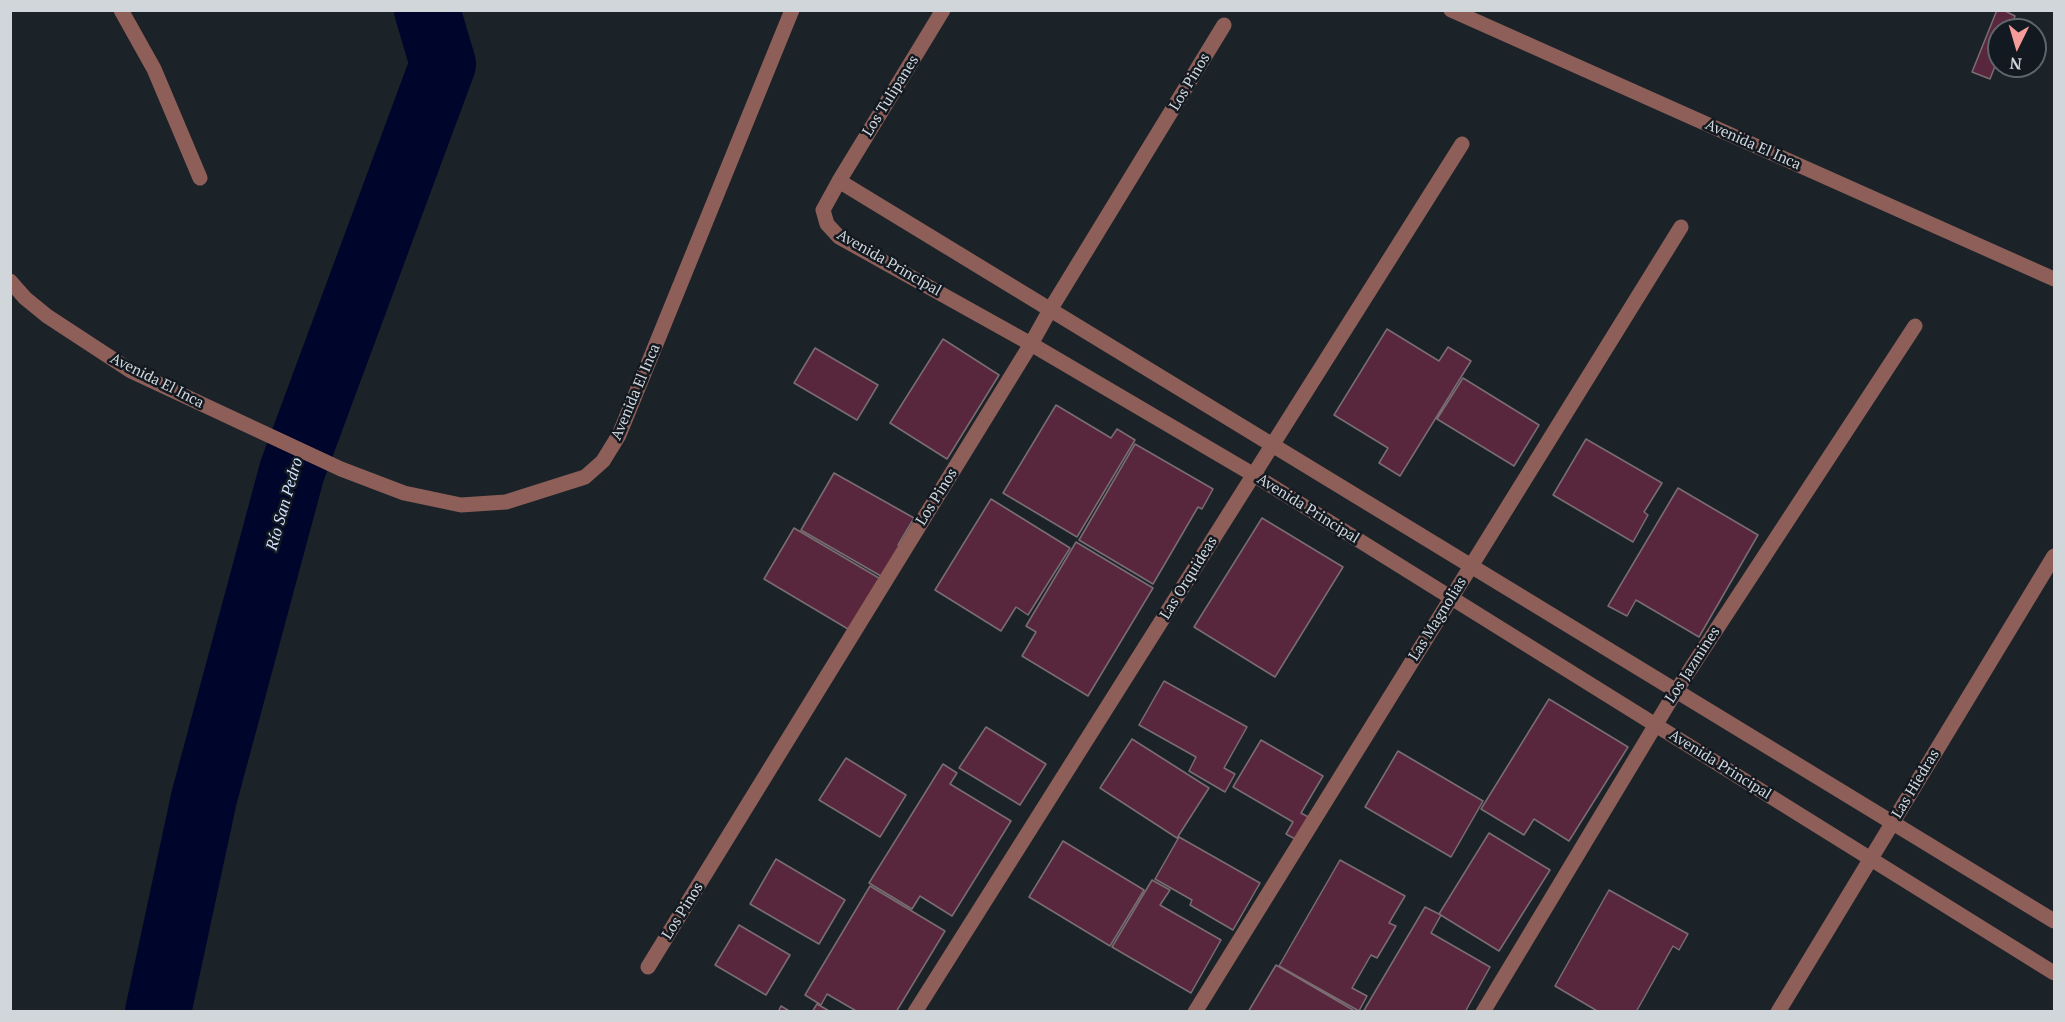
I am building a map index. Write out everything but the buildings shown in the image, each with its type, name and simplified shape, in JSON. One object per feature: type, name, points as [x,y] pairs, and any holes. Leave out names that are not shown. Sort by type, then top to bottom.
[{"type":"street","points":[[121,10],[154,69],[200,178]]},
{"type":"street","name":"Avenida El Inca","points":[[10,281],[25,298],[47,316],[131,371],[341,469],[404,493],[461,505],[506,502],[585,477],[603,461],[619,435],[792,10]]},
{"type":"street","name":"Los Tulipanes","points":[[839,181],[943,10]]},
{"type":"street","name":"Avenida El Inca","points":[[1451,10],[2055,279]]},
{"type":"street","name":"Los Pinos","points":[[648,967],[1224,25]]},
{"type":"street","name":"Las Orquideas","points":[[915,1011],[1462,144]]},
{"type":"street","points":[[839,181],[2055,921]]},
{"type":"street","name":"Avenida Principal","points":[[839,181],[823,210],[827,225],[839,237],[1031,344],[1254,475],[2055,973]]},
{"type":"street","name":"Las Magnolias","points":[[1195,1011],[1681,227]]},
{"type":"street","name":"Los Jazmines","points":[[1483,1011],[1676,691],[1915,326]]},
{"type":"street","name":"Las Hiedras","points":[[1778,1011],[2055,556]]},
{"type":"waterway","name":"Río San Pedro","points":[[158,1012],[204,798],[292,471],[443,64],[427,10]]}]
